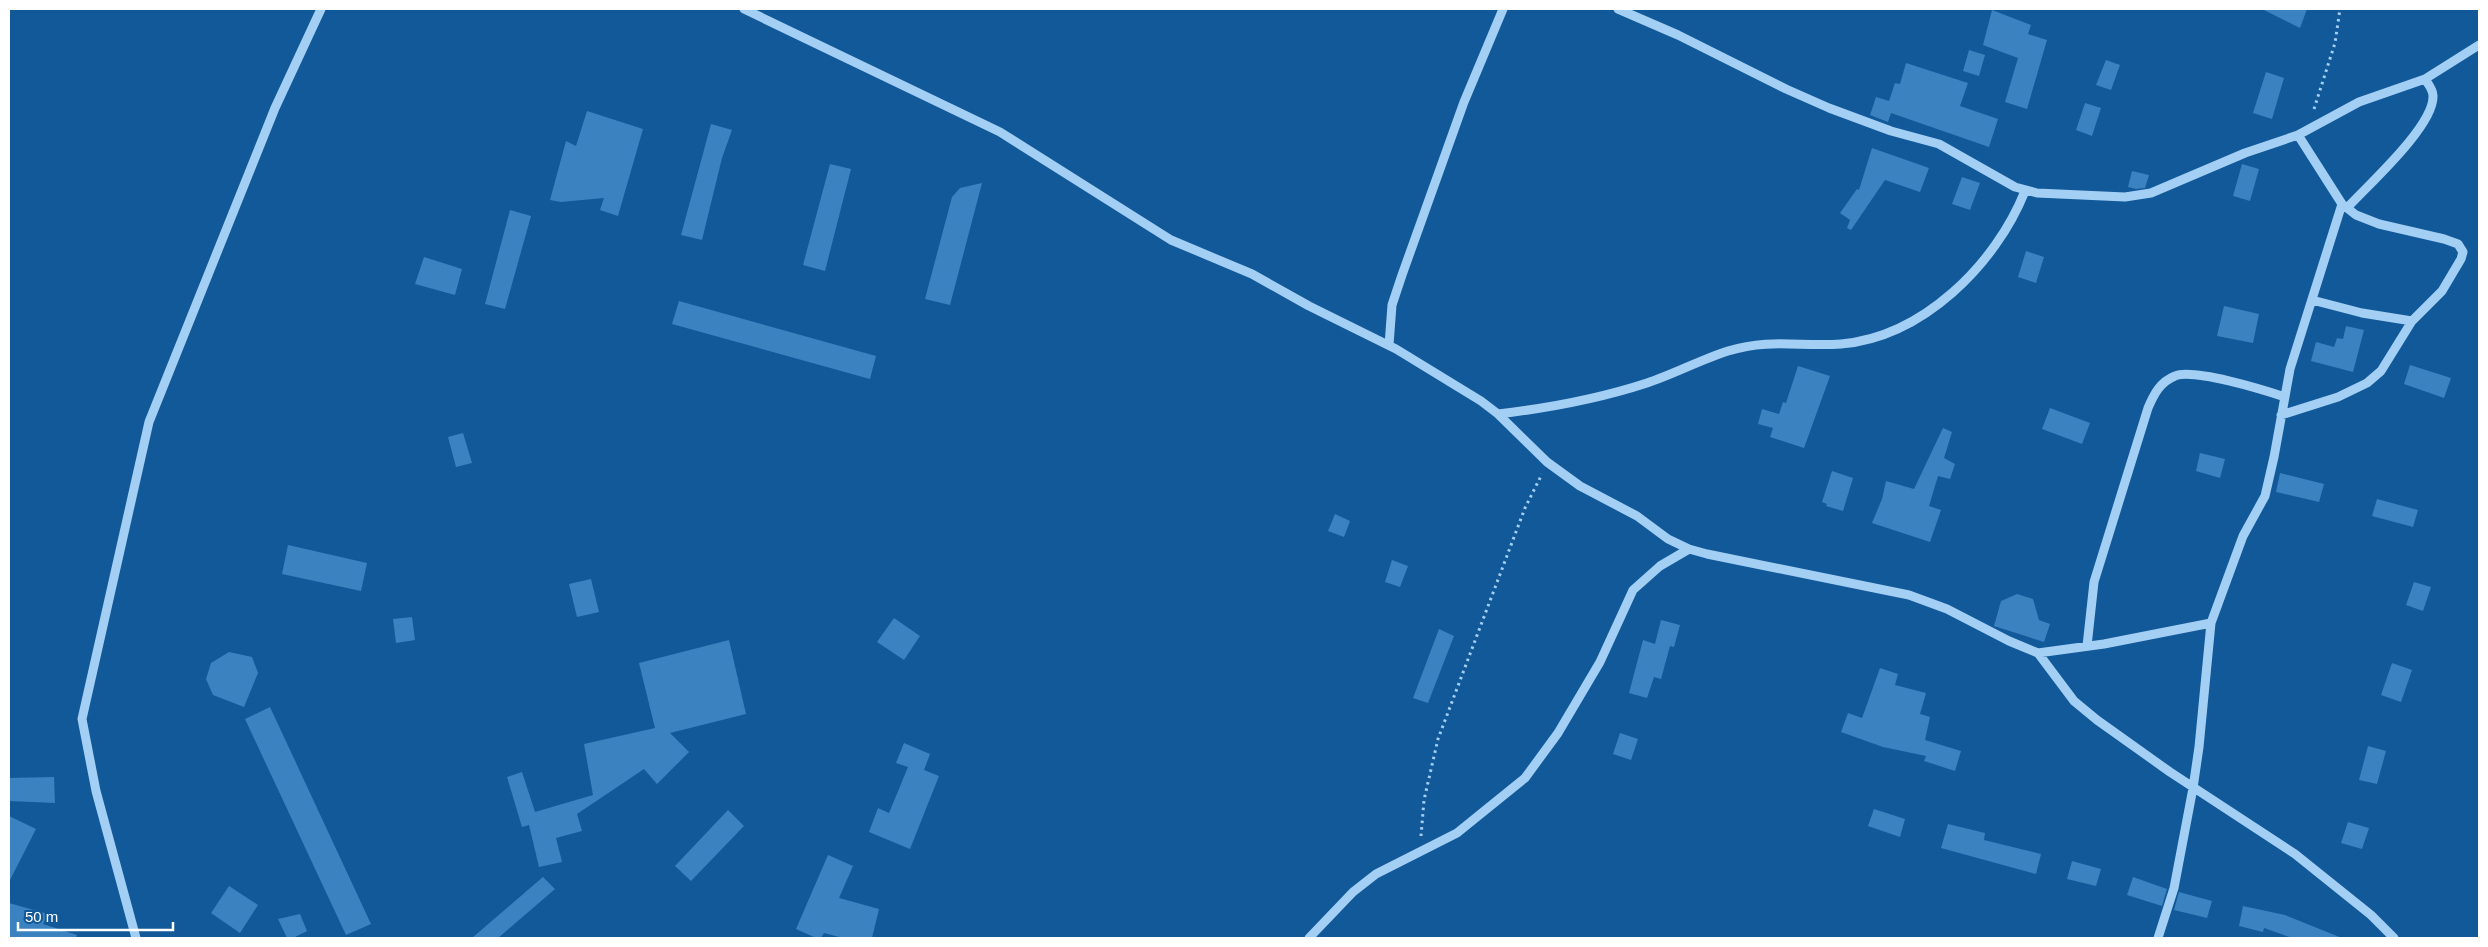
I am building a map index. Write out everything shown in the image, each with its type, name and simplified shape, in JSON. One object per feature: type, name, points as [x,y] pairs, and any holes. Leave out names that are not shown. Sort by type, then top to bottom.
[{"type":"street","points":[[136,938],[96,791],[82,719],[149,422],[275,108],[321,9]]},
{"type":"street","points":[[744,9],[1000,132],[1171,240],[1252,274],[1309,306],[1389,345],[1481,401],[1498,414],[1547,462],[1580,486],[1618,505],[1668,539],[1689,549],[1909,595],[1947,609],[2009,641],[2038,653],[2074,700],[2098,720],[2193,788],[2295,854],[2371,915],[2394,938]]},
{"type":"street","points":[[1389,345],[1392,305],[1402,275],[1464,102],[1502,9]]},
{"type":"street","points":[[1618,9],[1687,39],[1786,89],[1829,108],[1891,131],[1939,144],[2025,191],[2125,197],[2140,196],[2245,153],[2298,136],[2359,102],[2425,79],[2479,45]]},
{"type":"street","points":[[2158,938],[2174,888],[2193,788],[2199,747],[2211,623],[2243,536],[2265,496],[2290,369],[2345,206],[2407,144],[2427,117],[2434,98],[2433,92],[2425,79]]},
{"type":"street","points":[[2281,415],[2338,397],[2367,383],[2380,370],[2412,321],[2442,291],[2461,259],[2461,248],[2444,239],[2367,220],[2345,206],[2298,136]]},
{"type":"street","points":[[1498,414],[1556,407],[1610,394],[1674,374],[1728,351],[1778,342],[1841,344],[1876,336],[1898,327],[1930,309],[1967,280],[2004,232],[2025,191]]},
{"type":"street","points":[[2312,300],[2362,313],[2412,321]]},
{"type":"street","points":[[2087,646],[2094,582],[2148,408],[2155,392],[2168,380],[2185,373],[2265,390],[2284,397]]},
{"type":"street","points":[[1309,938],[1353,892],[1376,874],[1419,854],[1457,833],[1525,778],[1558,733],[1600,662],[1633,590],[1660,566],[1689,549]]},
{"type":"street","points":[[2038,653],[2211,623]]},
{"type":"path","points":[[2298,136],[2312,116],[2322,87],[2336,43],[2340,9]]},
{"type":"path","points":[[1419,854],[1424,800],[1438,740],[1525,508],[1547,462]]},
{"type":"building","points":[[2262,9],[2307,9],[2300,28]]},
{"type":"building","points":[[1992,10],[2031,25],[2028,34],[2047,40],[2027,109],[2005,102],[2018,58],[1983,45]]},
{"type":"building","points":[[1969,50],[1985,55],[1979,76],[1963,71]]},
{"type":"building","points":[[2106,60],[2120,65],[2111,90],[2096,85]]},
{"type":"building","points":[[1906,63],[1968,83],[1960,106],[1998,119],[1989,147],[1891,113],[1888,122],[1870,115],[1876,97],[1889,101],[1895,83],[1900,84]]},
{"type":"building","points":[[2266,72],[2284,78],[2272,119],[2253,113]]},
{"type":"building","points":[[2085,103],[2101,108],[2092,136],[2076,130]]},
{"type":"building","points":[[587,111],[643,129],[618,216],[600,210],[604,198],[561,202],[550,200],[566,141],[576,146]]},
{"type":"building","points":[[711,124],[732,130],[722,158],[702,240],[681,235]]},
{"type":"building","points":[[1872,148],[1929,168],[1920,192],[1885,180],[1851,230],[1847,228],[1850,220],[1840,213],[1857,189],[1859,190]]},
{"type":"building","points":[[830,164],[851,169],[825,271],[803,265]]},
{"type":"building","points":[[2242,164],[2259,169],[2250,201],[2233,196]]},
{"type":"building","points":[[2132,171],[2149,175],[2145,188],[2136,189],[2128,187]]},
{"type":"building","points":[[1962,177],[1980,183],[1970,210],[1952,204]]},
{"type":"building","points":[[982,183],[950,305],[925,299],[952,197],[960,188]]},
{"type":"building","points":[[510,210],[531,216],[505,309],[485,304]]},
{"type":"building","points":[[2026,251],[2044,257],[2036,283],[2018,277]]},
{"type":"building","points":[[424,257],[462,269],[455,295],[415,284]]},
{"type":"building","points":[[679,301],[876,356],[870,379],[672,324]]},
{"type":"building","points":[[2224,306],[2259,314],[2253,343],[2217,336]]},
{"type":"building","points":[[2346,326],[2364,330],[2353,372],[2311,361],[2316,342],[2334,347],[2337,338],[2343,339]]},
{"type":"building","points":[[2410,365],[2451,378],[2444,398],[2404,384]]},
{"type":"building","points":[[1798,366],[1830,376],[1804,448],[1770,437],[1773,428],[1758,424],[1762,409],[1779,414],[1783,402],[1786,403]]},
{"type":"building","points":[[2050,408],[2090,423],[2082,444],[2042,429]]},
{"type":"building","points":[[1943,428],[1952,432],[1944,458],[1955,464],[1950,479],[1938,476],[1929,506],[1941,510],[1930,542],[1872,523],[1882,499],[1886,481],[1914,489]]},
{"type":"building","points":[[463,433],[472,463],[456,467],[448,437]]},
{"type":"building","points":[[2200,453],[2225,459],[2220,478],[2196,471]]},
{"type":"building","points":[[1832,471],[1853,478],[1843,511],[1826,506],[1827,504],[1822,502]]},
{"type":"building","points":[[2280,473],[2324,484],[2319,502],[2276,492]]},
{"type":"building","points":[[2377,499],[2418,510],[2413,527],[2372,516]]},
{"type":"building","points":[[1335,514],[1350,521],[1344,537],[1328,531]]},
{"type":"building","points":[[288,545],[367,563],[361,591],[282,574]]},
{"type":"building","points":[[1392,560],[1408,566],[1400,587],[1385,582]]},
{"type":"building","points":[[591,579],[599,612],[577,617],[569,584]]},
{"type":"building","points":[[2414,582],[2431,587],[2423,611],[2406,605]]},
{"type":"building","points":[[2017,594],[2033,599],[2039,620],[2050,624],[2044,642],[1994,626],[2001,601]]},
{"type":"building","points":[[412,617],[415,640],[396,643],[393,619]]},
{"type":"building","points":[[894,618],[920,636],[904,660],[877,642]]},
{"type":"building","points":[[1661,620],[1680,625],[1674,647],[1670,646],[1661,679],[1654,677],[1647,698],[1629,693],[1643,640],[1655,644]]},
{"type":"building","points":[[1439,629],[1454,636],[1428,703],[1413,698]]},
{"type":"building","points":[[729,640],[746,714],[670,733],[689,752],[657,784],[644,769],[577,814],[582,831],[556,838],[562,862],[539,867],[529,825],[522,827],[507,777],[522,772],[535,812],[593,795],[584,744],[655,728],[639,663]]},
{"type":"building","points":[[229,652],[252,657],[258,673],[244,707],[213,695],[206,679],[211,663]]},
{"type":"building","points":[[2392,663],[2412,670],[2401,702],[2381,695]]},
{"type":"building","points":[[1880,668],[1898,674],[1895,685],[1926,693],[1920,714],[1930,717],[1925,740],[1961,751],[1955,771],[1924,761],[1926,756],[1883,747],[1841,732],[1848,713],[1862,718]]},
{"type":"building","points":[[270,707],[371,924],[346,935],[245,719]]},
{"type":"building","points":[[1620,733],[1638,739],[1631,760],[1613,754]]},
{"type":"building","points":[[904,743],[930,754],[924,770],[939,776],[910,849],[869,832],[878,808],[889,813],[908,767],[896,763]]},
{"type":"building","points":[[2368,746],[2386,751],[2377,784],[2359,780]]},
{"type":"building","points":[[54,777],[55,803],[9,801],[9,778]]},
{"type":"building","points":[[1874,809],[1905,819],[1900,837],[1868,826]]},
{"type":"building","points":[[728,810],[744,826],[691,881],[675,866]]},
{"type":"building","points":[[9,816],[36,829],[9,882]]},
{"type":"building","points":[[2348,822],[2369,828],[2362,849],[2341,843]]},
{"type":"building","points":[[1948,824],[1985,833],[1984,840],[2041,854],[2036,874],[1941,848]]},
{"type":"building","points":[[828,855],[853,866],[839,898],[879,909],[872,938],[843,938],[824,933],[821,938],[816,938],[796,929]]},
{"type":"building","points":[[2072,861],[2101,869],[2096,886],[2067,879]]},
{"type":"building","points":[[543,877],[555,889],[498,938],[472,938]]},
{"type":"building","points":[[2133,877],[2167,889],[2162,906],[2127,895]]},
{"type":"building","points":[[229,886],[258,905],[240,933],[211,913]]},
{"type":"building","points":[[2179,892],[2212,901],[2207,918],[2174,910]]},
{"type":"building","points":[[9,903],[48,914],[43,924],[77,935],[76,938],[9,938]]},
{"type":"building","points":[[2243,906],[2285,915],[2342,938],[2292,938],[2264,928],[2263,932],[2239,926]]},
{"type":"building","points":[[300,914],[307,931],[293,938],[287,938],[278,919]]}]
